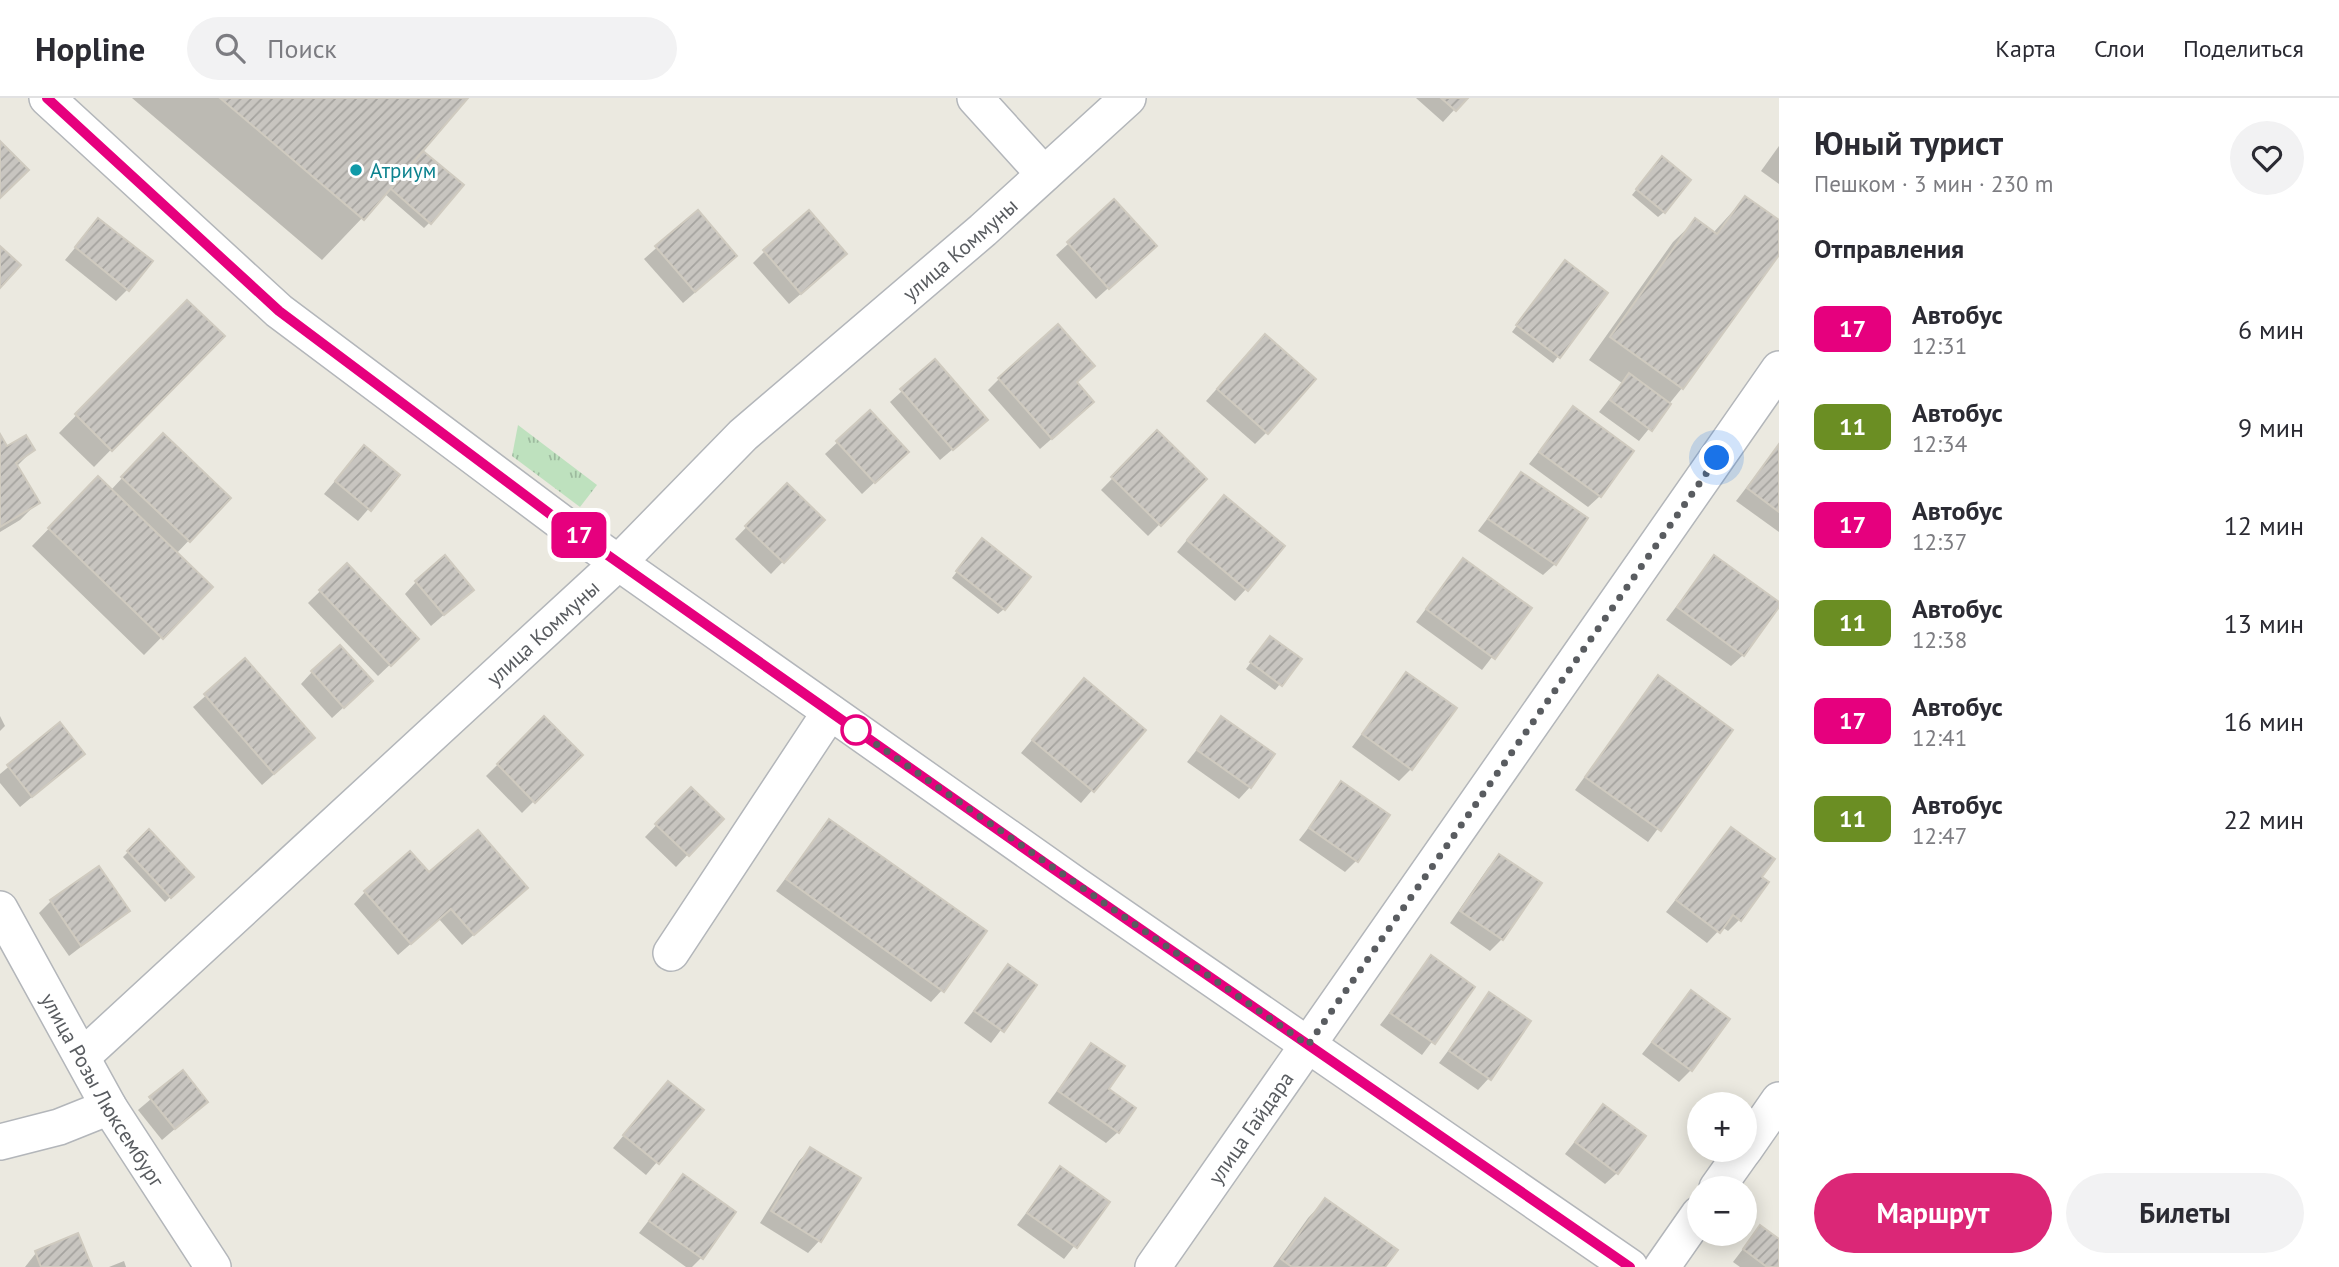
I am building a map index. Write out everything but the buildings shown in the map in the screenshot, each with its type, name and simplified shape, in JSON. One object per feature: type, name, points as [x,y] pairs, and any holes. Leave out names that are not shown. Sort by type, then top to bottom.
[{"type":"street","points":[[47,98],[279,311],[618,562],[1630,1267]]},
{"type":"street","points":[[975,98],[1044,174]]},
{"type":"street","name":"улица Коммуны","points":[[83,1056],[618,562],[743,435],[1128,98]]},
{"type":"street","name":"улица Гайдара","points":[[1153,1267],[1779,369]]},
{"type":"street","points":[[671,953],[830,712]]},
{"type":"street","name":"улица Розы Люксембург","points":[[0,909],[109,1107],[213,1267]]},
{"type":"street","points":[[1757,1131],[1779,1100]]},
{"type":"street","points":[[0,1142],[59,1127],[109,1107]]},
{"type":"street","points":[[1662,1267],[1687,1231]]},
{"type":"green space","points":[[518,425],[597,485],[580,507],[512,456]]},
{"type":"bus line","name":"17","points":[[47,98],[279,311],[562,523],[1055,870],[1630,1267]]},
{"type":"place","name":"Атриум","points":[[356,170]]},
{"type":"route","points":[[856,730],[1308,1045],[1717,458]]}]
